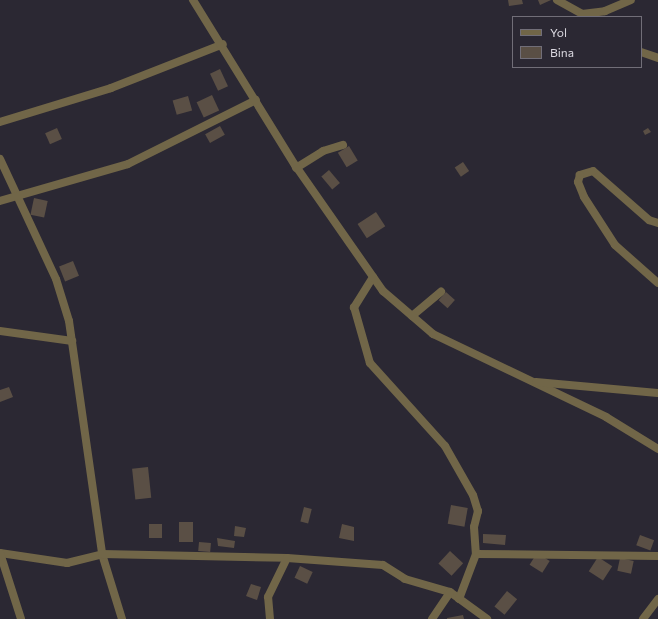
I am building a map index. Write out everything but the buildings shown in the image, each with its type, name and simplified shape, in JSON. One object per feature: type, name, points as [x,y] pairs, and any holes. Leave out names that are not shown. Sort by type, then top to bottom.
[{"type":"street","points":[[193,0],[223,44],[296,168],[373,277],[412,316],[433,334],[606,417],[658,449]]},
{"type":"street","points":[[557,0],[584,16],[605,11],[631,0]]},
{"type":"street","points":[[0,122],[111,88],[223,44]]},
{"type":"street","points":[[642,52],[658,58]]},
{"type":"street","points":[[0,201],[128,164],[256,100]]},
{"type":"street","points":[[296,168],[323,151],[343,145]]},
{"type":"street","points":[[0,159],[16,197],[56,279],[72,341],[102,554],[122,619]]},
{"type":"street","points":[[658,223],[649,220],[593,171],[580,175],[578,182],[584,197],[615,245],[658,283]]},
{"type":"street","points":[[373,277],[354,307],[370,363],[445,446],[473,495],[478,511],[474,527],[476,554],[459,599]]},
{"type":"street","points":[[412,316],[440,292]]},
{"type":"street","points":[[0,331],[72,341]]},
{"type":"street","points":[[531,382],[658,393]]},
{"type":"street","points":[[21,619],[0,553],[67,563],[102,554],[287,558],[383,565],[405,579],[450,592],[487,619]]},
{"type":"street","points":[[476,554],[658,556]]},
{"type":"street","points":[[270,619],[268,597],[287,558]]},
{"type":"street","points":[[432,619],[450,592]]},
{"type":"street","points":[[642,619],[658,599]]},
{"type":"street","points":[[471,608],[478,619]]}]
